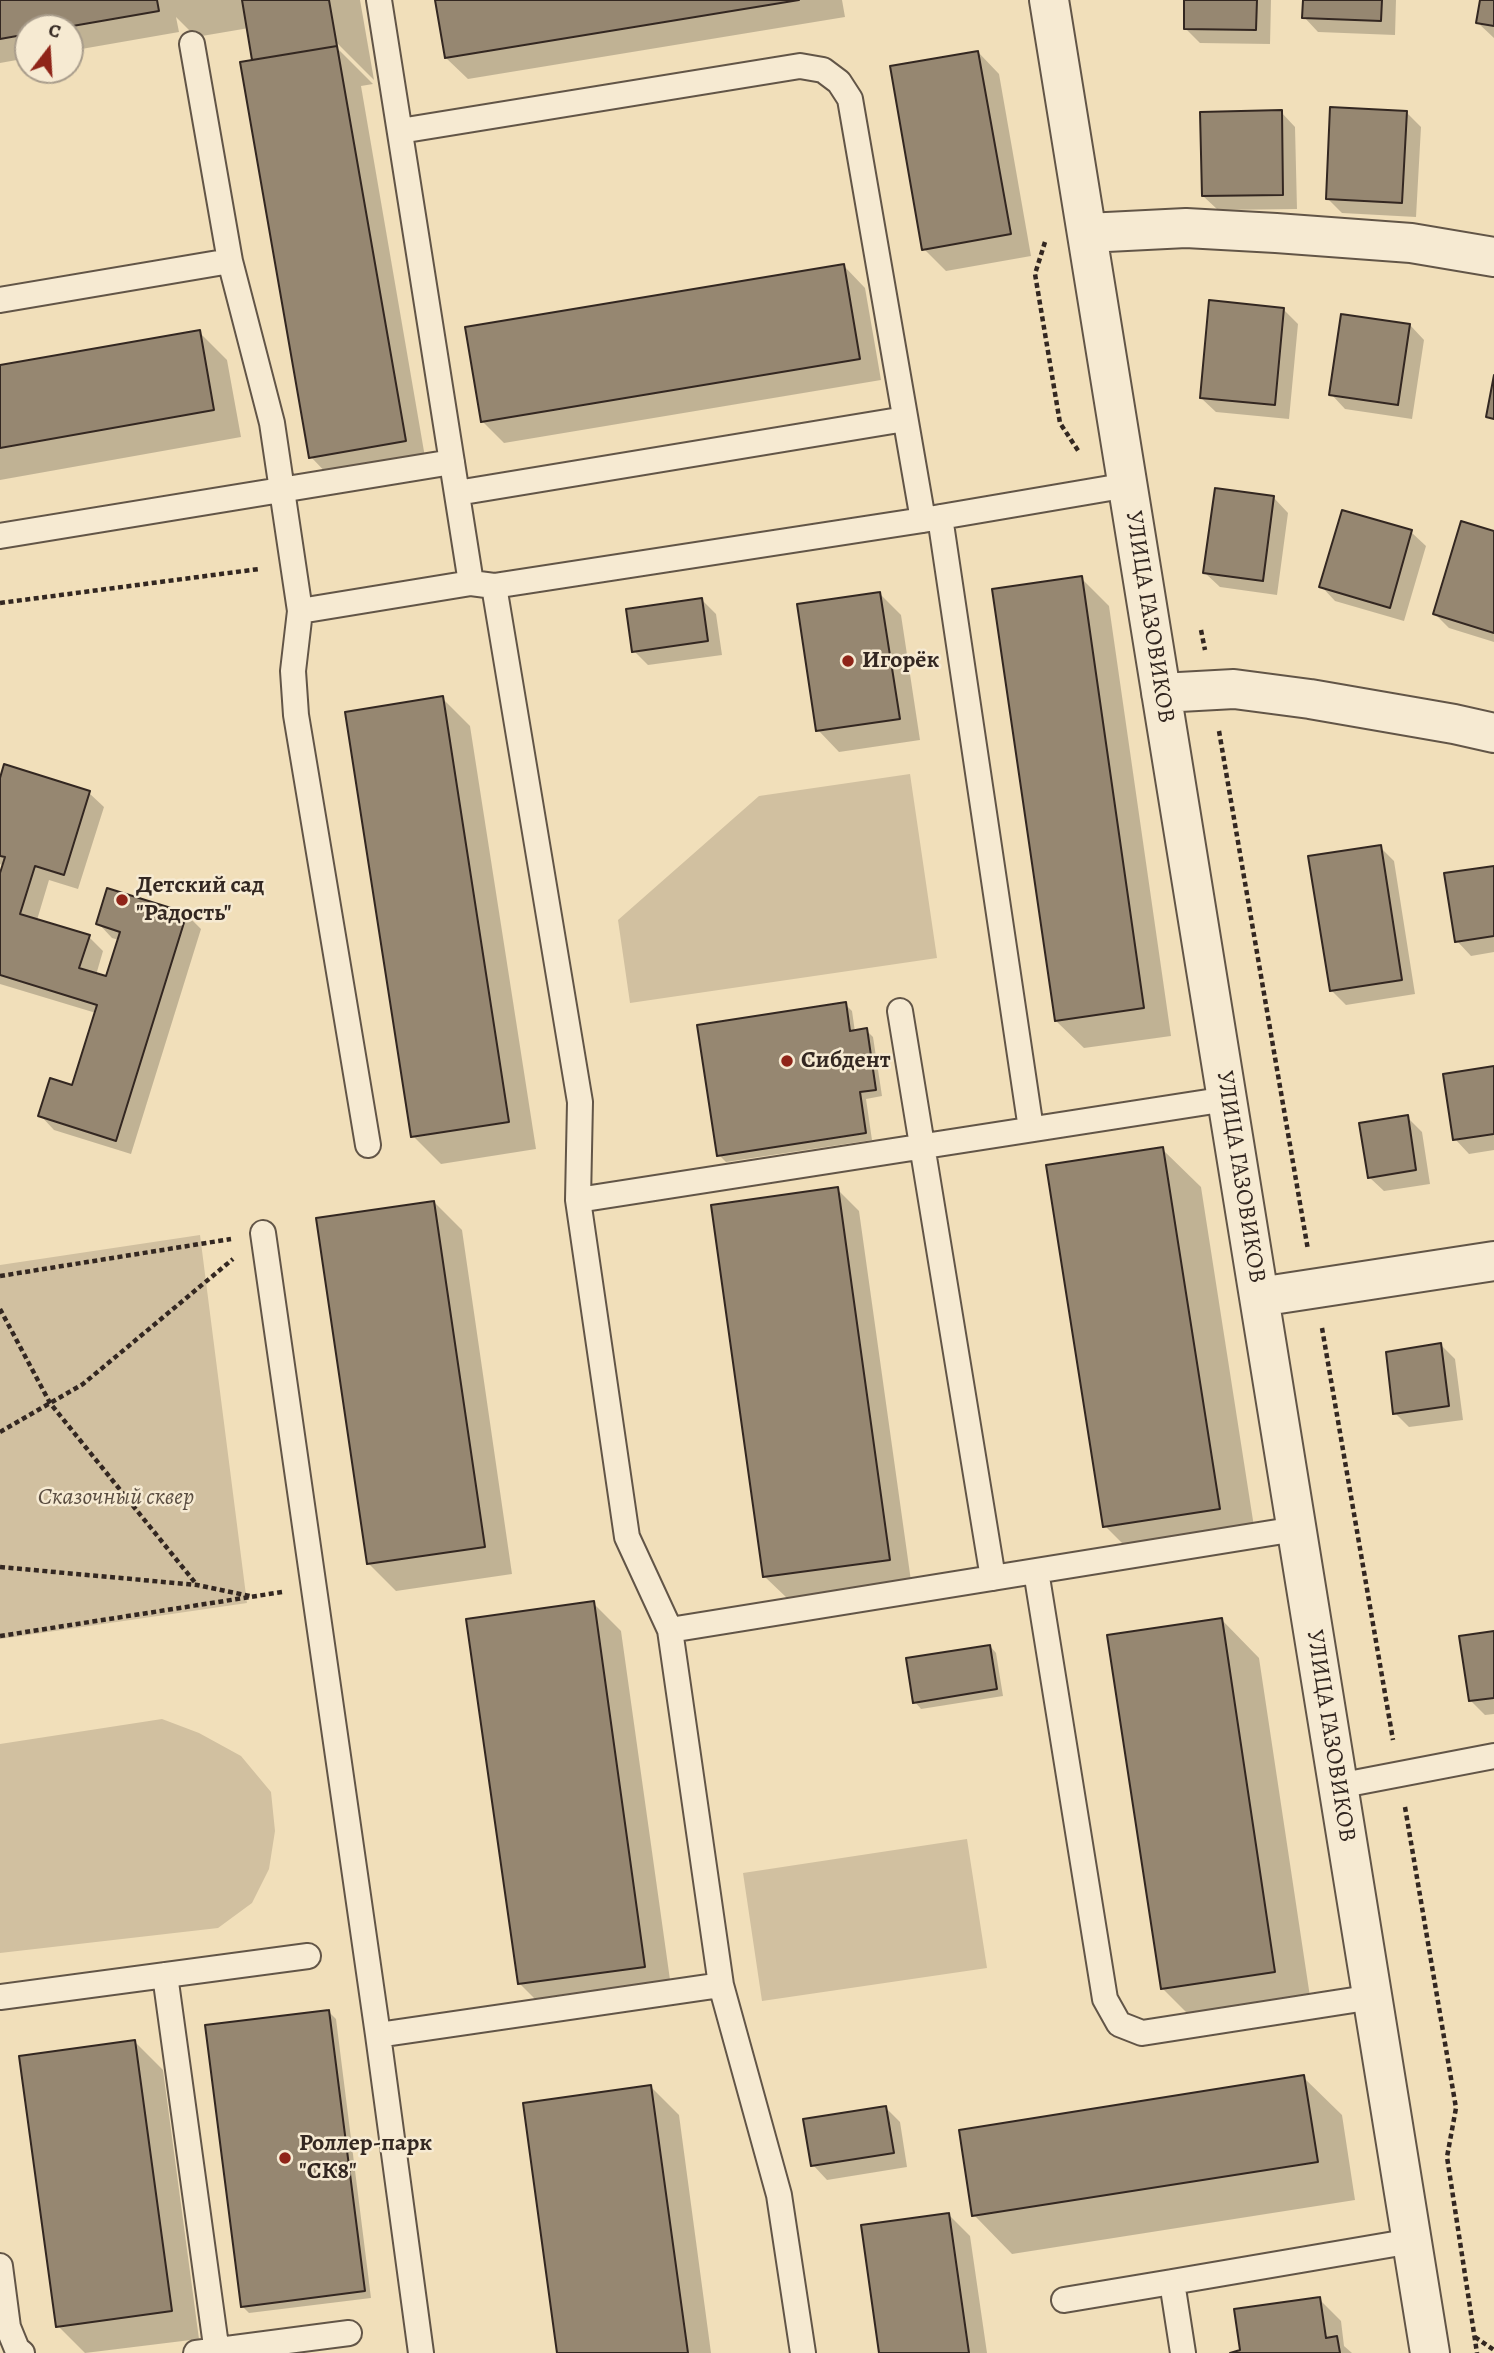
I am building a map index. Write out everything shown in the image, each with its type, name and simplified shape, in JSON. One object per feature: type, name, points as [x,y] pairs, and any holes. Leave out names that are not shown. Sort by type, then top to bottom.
[{"type":"street","name":"УЛИЦА ГАЗОВИКОВ","points":[[1049,0],[1430,2353]]},
{"type":"street","points":[[1087,233],[1186,228],[1276,233],[1411,243],[1494,257]]},
{"type":"street","points":[[1161,693],[1234,690],[1310,699],[1494,733]]},
{"type":"street","points":[[1259,1297],[1494,1261]]},
{"type":"lane","points":[[379,0],[457,493],[483,584],[580,1102],[578,1200],[627,1537],[670,1630],[721,1985],[779,2195],[803,2353]]},
{"type":"lane","points":[[192,44],[230,261],[272,423],[300,611],[293,671],[296,715],[368,1145]]},
{"type":"lane","points":[[400,131],[800,65],[823,70],[839,82],[850,99],[905,419],[931,518],[1031,1129]]},
{"type":"lane","points":[[0,300],[230,261]]},
{"type":"lane","points":[[457,493],[905,419]]},
{"type":"lane","points":[[0,536],[452,461]]},
{"type":"lane","points":[[300,611],[931,518],[1128,485]]},
{"type":"lane","points":[[900,1011],[993,1578]]},
{"type":"lane","points":[[578,1200],[1227,1099]]},
{"type":"lane","points":[[263,1233],[421,2353]]},
{"type":"lane","points":[[670,1630],[1296,1529]]},
{"type":"lane","points":[[1036,1571],[1105,1999],[1119,2024],[1142,2033],[1373,1997]]},
{"type":"lane","points":[[1338,1786],[1494,1756]]},
{"type":"lane","points":[[0,1997],[308,1956]]},
{"type":"lane","points":[[165,1975],[210,2352],[349,2333]]},
{"type":"lane","points":[[378,2035],[721,1985]]},
{"type":"lane","points":[[1064,2300],[1412,2241]]},
{"type":"lane","points":[[0,2266],[8,2327],[17,2349],[22,2353]]},
{"type":"lane","points":[[1172,2282],[1183,2353]]},
{"type":"path","points":[[0,603],[270,568]]},
{"type":"path","points":[[1201,630],[1456,2108],[1447,2157],[1477,2353]]},
{"type":"path","points":[[0,1276],[263,1233]]},
{"type":"path","points":[[0,1432],[83,1384],[263,1233]]},
{"type":"path","points":[[0,1309],[50,1403],[197,1585]]},
{"type":"path","points":[[0,1567],[197,1585],[254,1597]]},
{"type":"path","points":[[0,1636],[314,1587]]},
{"type":"path","points":[[1474,2336],[1494,2350]]},
{"type":"green space","points":[[910,774],[937,958],[630,1003],[618,920],[759,796]]},
{"type":"green space","name":"Сказочный сквер","points":[[200,1235],[247,1603],[0,1639],[0,1265]]},
{"type":"green space","points":[[162,1719],[199,1733],[241,1756],[271,1792],[275,1831],[269,1869],[252,1903],[218,1928],[0,1953],[0,1744]]},
{"type":"green space","points":[[967,1839],[987,1968],[762,2001],[743,1873]]},
{"type":"building","points":[[0,0],[157,0],[159,11],[84,24],[84,14],[14,14],[14,36],[0,39]]},
{"type":"building","points":[[242,0],[329,0],[337,46],[252,60]]},
{"type":"building","points":[[435,0],[799,0],[445,58]]},
{"type":"building","points":[[1184,0],[1257,0],[1256,30],[1184,29]]},
{"type":"building","points":[[1303,0],[1382,0],[1381,21],[1302,18]]},
{"type":"building","points":[[1480,0],[1494,0],[1494,26],[1476,23]]},
{"type":"building","points":[[337,46],[406,441],[309,458],[240,62]]},
{"type":"building","points":[[978,51],[1011,234],[922,250],[890,66]]},
{"type":"building","points":[[1330,107],[1407,111],[1402,203],[1326,199]]},
{"type":"building","points":[[1282,110],[1283,195],[1202,196],[1200,112]]},
{"type":"building","points":[[844,264],[860,359],[481,422],[465,327]]},
{"type":"building","points":[[1209,300],[1284,308],[1275,405],[1200,398]]},
{"type":"building","points":[[1341,314],[1410,324],[1398,405],[1329,395]]},
{"type":"building","points":[[200,330],[214,410],[0,448],[0,365]]},
{"type":"building","points":[[1494,375],[1494,419],[1486,417]]},
{"type":"building","points":[[1215,488],[1274,496],[1263,581],[1203,573]]},
{"type":"building","points":[[1342,510],[1412,530],[1390,608],[1319,587]]},
{"type":"building","points":[[1461,521],[1494,531],[1494,633],[1433,614]]},
{"type":"building","points":[[1082,576],[1144,1008],[1055,1021],[992,589]]},
{"type":"building","name":"Игорёк","points":[[880,592],[900,719],[816,731],[797,604]]},
{"type":"building","points":[[702,598],[708,641],[632,652],[626,609]]},
{"type":"building","points":[[443,696],[509,1122],[411,1137],[345,712]]},
{"type":"building","points":[[4,764],[90,791],[64,875],[35,866],[20,914],[90,935],[79,968],[106,976],[120,932],[96,924],[107,888],[187,913],[116,1141],[38,1116],[50,1078],[72,1085],[97,1005],[0,975],[0,873],[5,857],[0,856],[0,778]]},
{"type":"building","points":[[1381,845],[1402,980],[1330,991],[1308,856]]},
{"type":"building","points":[[1494,866],[1494,936],[1455,942],[1444,873]]},
{"type":"building","name":"Сибдент","points":[[846,1002],[850,1031],[867,1028],[876,1090],[860,1092],[866,1133],[717,1156],[697,1025]]},
{"type":"building","points":[[1494,1066],[1494,1134],[1453,1140],[1443,1074]]},
{"type":"building","points":[[1408,1115],[1416,1170],[1368,1178],[1359,1123]]},
{"type":"building","points":[[1163,1147],[1220,1509],[1103,1527],[1046,1165]]},
{"type":"building","points":[[838,1187],[890,1560],[763,1577],[711,1205]]},
{"type":"building","points":[[434,1201],[485,1547],[367,1564],[316,1218]]},
{"type":"building","points":[[1441,1343],[1449,1406],[1393,1414],[1386,1352]]},
{"type":"building","points":[[594,1601],[645,1967],[518,1984],[466,1619]]},
{"type":"building","points":[[1222,1618],[1275,1972],[1161,1989],[1107,1635]]},
{"type":"building","points":[[1494,1631],[1494,1698],[1469,1701],[1459,1636]]},
{"type":"building","points":[[990,1645],[997,1689],[913,1703],[906,1658]]},
{"type":"building","name":"Роллер-парк \"СК8\"","points":[[329,2010],[365,2291],[241,2307],[205,2025]]},
{"type":"building","points":[[135,2040],[172,2311],[56,2327],[19,2056]]},
{"type":"building","points":[[1304,2075],[1318,2162],[972,2216],[959,2130]]},
{"type":"building","points":[[651,2085],[688,2353],[557,2353],[523,2103]]},
{"type":"building","points":[[886,2106],[894,2153],[811,2166],[803,2119]]},
{"type":"building","points":[[949,2213],[969,2353],[879,2353],[861,2225]]},
{"type":"building","points":[[1320,2297],[1326,2338],[1337,2336],[1340,2353],[1230,2353],[1240,2350],[1234,2309]]},
{"type":"place","name":"Игорёк","points":[[848,661]]},
{"type":"place","name":"Детский сад \"Радость\"","points":[[122,900]]},
{"type":"place","name":"Сибдент","points":[[787,1061]]},
{"type":"place","name":"Роллер-парк \"СК8\"","points":[[285,2158]]}]
